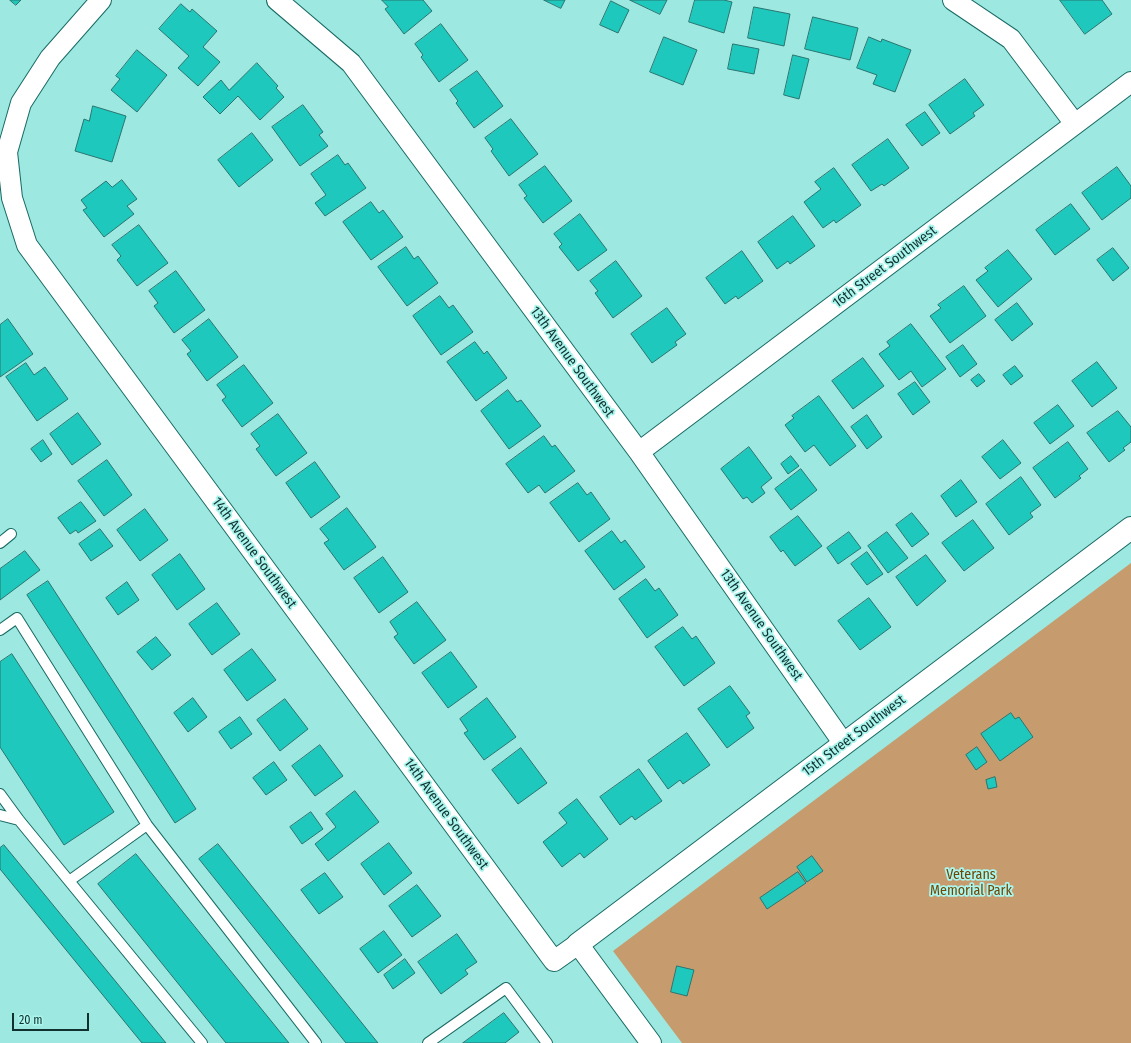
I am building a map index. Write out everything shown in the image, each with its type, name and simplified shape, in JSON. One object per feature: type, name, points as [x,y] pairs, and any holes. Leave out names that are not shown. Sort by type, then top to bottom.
[{"type":"street","name":"14th Avenue Southwest","points":[[101,0],[50,58],[21,103],[7,152],[12,198],[27,245],[554,961],[578,944]]},
{"type":"street","name":"13th Avenue Southwest","points":[[277,0],[351,63],[639,452],[844,744]]},
{"type":"street","points":[[953,0],[1011,39],[1075,124]]},
{"type":"street","name":"16th Street Southwest","points":[[639,452],[1131,82]]},
{"type":"street","name":"15th Street Southwest","points":[[578,944],[1131,528]]},
{"type":"street","points":[[578,944],[651,1043]]},
{"type":"lane","points":[[0,543],[11,534]]},
{"type":"lane","points":[[0,630],[17,618],[147,825],[316,1043]]},
{"type":"lane","points":[[0,794],[18,820],[202,1043]]},
{"type":"lane","points":[[0,815],[18,820]]},
{"type":"lane","points":[[69,881],[147,825]]},
{"type":"lane","points":[[428,1043],[506,988],[547,1043]]},
{"type":"green space","name":"Veterans Memorial Park","points":[[1131,563],[1131,1043],[682,1043],[613,951]]},
{"type":"building","points":[[10,0],[21,0],[16,5]]},
{"type":"building","points":[[382,0],[423,0],[432,11],[404,34],[385,9],[388,7]]},
{"type":"building","points":[[544,0],[565,0],[561,8]]},
{"type":"building","points":[[630,0],[667,0],[660,14]]},
{"type":"building","points":[[695,0],[724,0],[732,2],[724,33],[689,22]]},
{"type":"building","points":[[1060,0],[1102,0],[1112,14],[1085,34]]},
{"type":"building","points":[[611,1],[629,10],[618,33],[600,25]]},
{"type":"building","points":[[181,4],[190,12],[192,9],[217,31],[203,47],[220,62],[198,86],[178,68],[189,56],[159,29]]},
{"type":"building","points":[[754,7],[790,14],[784,46],[748,38]]},
{"type":"building","points":[[813,17],[858,28],[850,60],[805,49]]},
{"type":"building","points":[[441,24],[468,60],[439,82],[421,57],[423,55],[415,44]]},
{"type":"building","points":[[664,37],[697,50],[683,85],[650,72]]},
{"type":"building","points":[[869,37],[881,42],[882,39],[911,50],[895,92],[873,84],[877,75],[857,68]]},
{"type":"building","points":[[733,44],[759,49],[754,74],[728,69]]},
{"type":"building","points":[[137,50],[167,75],[137,112],[111,90],[120,79],[116,76]]},
{"type":"building","points":[[793,55],[809,59],[799,99],[784,95]]},
{"type":"building","points":[[257,63],[278,86],[276,88],[284,97],[260,120],[238,96],[220,114],[203,97],[221,80],[229,90]]},
{"type":"building","points":[[477,71],[503,106],[474,128],[456,103],[458,101],[450,90]]},
{"type":"building","points":[[965,79],[984,105],[973,113],[975,116],[950,134],[929,105]]},
{"type":"building","points":[[303,105],[323,132],[319,135],[328,146],[300,166],[272,127]]},
{"type":"building","points":[[93,106],[126,116],[112,162],[75,151],[84,119],[89,121]]},
{"type":"building","points":[[925,112],[940,133],[922,146],[906,125]]},
{"type":"building","points":[[511,119],[538,154],[509,176],[491,151],[493,149],[485,138]]},
{"type":"building","points":[[252,133],[273,160],[239,187],[218,160]]},
{"type":"building","points":[[888,139],[909,168],[884,186],[882,184],[871,191],[852,165]]},
{"type":"building","points":[[338,155],[345,165],[348,163],[366,188],[325,216],[315,203],[326,195],[311,174]]},
{"type":"building","points":[[545,166],[572,201],[543,223],[524,198],[527,196],[519,185]]},
{"type":"building","points":[[1117,167],[1131,186],[1131,198],[1102,220],[1082,193]]},
{"type":"building","points":[[834,168],[861,205],[836,223],[834,220],[823,228],[804,202],[821,189],[815,182]]},
{"type":"building","points":[[122,180],[137,199],[127,206],[134,214],[104,237],[83,210],[87,208],[81,200],[106,181],[112,187]]},
{"type":"building","points":[[371,202],[379,213],[383,210],[403,237],[371,260],[343,222]]},
{"type":"building","points":[[1071,204],[1090,229],[1055,255],[1036,230]]},
{"type":"building","points":[[580,214],[607,250],[578,271],[559,247],[562,244],[554,234]]},
{"type":"building","points":[[793,216],[815,246],[790,264],[788,261],[777,269],[758,242]]},
{"type":"building","points":[[139,225],[168,263],[137,286],[117,260],[121,256],[112,245]]},
{"type":"building","points":[[406,247],[414,259],[418,256],[438,283],[407,306],[378,267]]},
{"type":"building","points":[[1113,248],[1129,268],[1113,281],[1097,260]]},
{"type":"building","points":[[1008,250],[1032,279],[998,307],[976,280],[988,271],[985,268]]},
{"type":"building","points":[[742,251],[763,281],[738,299],[736,296],[725,304],[706,278]]},
{"type":"building","points":[[616,261],[642,296],[613,318],[595,293],[598,291],[590,281]]},
{"type":"building","points":[[176,271],[205,310],[174,333],[154,306],[158,303],[149,291]]},
{"type":"building","points":[[964,286],[986,316],[950,343],[930,316],[941,308],[938,305]]},
{"type":"building","points":[[440,296],[449,308],[453,305],[473,332],[441,355],[413,316]]},
{"type":"building","points":[[1017,303],[1033,324],[1012,341],[995,320]]},
{"type":"building","points":[[667,308],[686,334],[675,342],[677,345],[652,363],[631,334]]},
{"type":"building","points":[[8,319],[33,354],[0,377],[0,325]]},
{"type":"building","points":[[209,319],[238,357],[207,381],[187,354],[191,351],[182,340]]},
{"type":"building","points":[[911,324],[946,369],[922,387],[911,371],[899,380],[879,354],[890,346],[887,342]]},
{"type":"building","points":[[475,342],[484,354],[487,351],[507,378],[476,401],[447,362]]},
{"type":"building","points":[[963,345],[977,364],[960,377],[946,357]]},
{"type":"building","points":[[863,358],[884,386],[853,409],[832,381]]},
{"type":"building","points":[[1097,362],[1117,388],[1092,407],[1072,381]]},
{"type":"building","points":[[26,363],[34,375],[45,367],[68,399],[37,421],[6,377]]},
{"type":"building","points":[[244,365],[273,403],[242,427],[222,400],[226,397],[217,385]]},
{"type":"building","points":[[1015,366],[1023,376],[1011,385],[1003,375]]},
{"type":"building","points":[[979,374],[985,381],[977,387],[971,380]]},
{"type":"building","points":[[915,382],[930,402],[913,415],[898,394]]},
{"type":"building","points":[[508,390],[517,402],[521,400],[541,426],[509,449],[481,411]]},
{"type":"building","points":[[819,396],[856,446],[830,466],[814,445],[805,452],[785,425],[794,418],[792,416]]},
{"type":"building","points":[[1058,405],[1074,426],[1050,444],[1034,423]]},
{"type":"building","points":[[1118,411],[1131,427],[1131,442],[1123,448],[1125,450],[1109,462],[1087,433]]},
{"type":"building","points":[[78,413],[101,444],[72,465],[50,434]]},
{"type":"building","points":[[278,414],[307,453],[276,476],[256,449],[260,446],[251,434]]},
{"type":"building","points":[[867,415],[882,437],[867,449],[851,427]]},
{"type":"building","points":[[544,436],[552,447],[555,445],[575,471],[545,493],[539,485],[528,493],[506,464]]},
{"type":"building","points":[[43,440],[52,454],[41,462],[31,449]]},
{"type":"building","points":[[1003,440],[1021,463],[1000,479],[982,457]]},
{"type":"building","points":[[1068,442],[1088,469],[1079,476],[1081,478],[1055,498],[1033,468]]},
{"type":"building","points":[[749,447],[772,478],[761,487],[765,493],[752,503],[747,497],[743,499],[721,469]]},
{"type":"building","points":[[791,456],[799,466],[788,474],[781,464]]},
{"type":"building","points":[[107,460],[132,495],[104,516],[78,481]]},
{"type":"building","points":[[315,462],[340,497],[311,518],[286,483]]},
{"type":"building","points":[[801,469],[817,490],[791,510],[775,489]]},
{"type":"building","points":[[1021,477],[1041,505],[1030,513],[1033,517],[1009,535],[986,504]]},
{"type":"building","points":[[961,480],[977,502],[956,517],[941,496]]},
{"type":"building","points":[[578,483],[587,495],[591,492],[610,519],[579,542],[550,503]]},
{"type":"building","points":[[81,502],[96,521],[78,533],[76,530],[70,534],[58,518]]},
{"type":"building","points":[[347,508],[376,547],[344,570],[324,543],[329,540],[320,529]]},
{"type":"building","points":[[145,509],[168,540],[140,561],[117,530]]},
{"type":"building","points":[[912,513],[929,534],[912,547],[896,525]]},
{"type":"building","points":[[798,516],[822,546],[795,566],[783,550],[781,552],[770,537]]},
{"type":"building","points":[[973,520],[994,548],[964,571],[942,543]]},
{"type":"building","points":[[100,529],[113,546],[91,561],[79,544]]},
{"type":"building","points":[[612,531],[621,543],[625,540],[645,567],[614,590],[585,551]]},
{"type":"building","points":[[849,532],[861,548],[838,564],[827,548]]},
{"type":"building","points":[[887,532],[908,558],[888,573],[868,546]]},
{"type":"building","points":[[25,551],[40,570],[0,600],[0,569]]},
{"type":"building","points":[[867,552],[883,574],[867,585],[851,564]]},
{"type":"building","points":[[180,554],[205,589],[177,610],[152,575]]},
{"type":"building","points":[[926,555],[946,581],[917,606],[896,577]]},
{"type":"building","points":[[383,557],[408,592],[379,613],[354,578]]},
{"type":"building","points":[[646,579],[655,591],[659,588],[678,615],[647,638],[619,599]]},
{"type":"building","points":[[48,581],[196,809],[175,823],[27,595]]},
{"type":"building","points":[[127,582],[139,600],[118,615],[106,598]]},
{"type":"building","points":[[869,598],[891,627],[860,650],[838,621]]},
{"type":"building","points":[[417,602],[446,640],[414,664],[394,637],[398,634],[390,622]]},
{"type":"building","points":[[217,603],[240,634],[212,655],[189,624]]},
{"type":"building","points":[[683,627],[692,639],[696,636],[715,663],[684,686],[655,647]]},
{"type":"building","points":[[156,637],[171,655],[152,670],[137,652]]},
{"type":"building","points":[[252,649],[276,680],[247,701],[224,670]]},
{"type":"building","points":[[451,652],[477,687],[448,708],[422,673]]},
{"type":"building","points":[[12,654],[114,812],[64,845],[0,747],[0,662]]},
{"type":"building","points":[[730,686],[750,713],[746,716],[754,728],[727,748],[698,709]]},
{"type":"building","points":[[193,698],[207,717],[188,732],[174,713]]},
{"type":"building","points":[[487,698],[516,737],[484,760],[464,733],[468,731],[460,719]]},
{"type":"building","points":[[285,699],[308,729],[280,751],[257,720]]},
{"type":"building","points":[[1011,713],[1015,719],[1019,717],[1033,737],[1000,761],[981,734]]},
{"type":"building","points":[[240,717],[252,734],[231,749],[219,732]]},
{"type":"building","points":[[687,733],[710,765],[683,784],[680,780],[668,789],[648,761]]},
{"type":"building","points":[[320,745],[343,776],[315,796],[292,766]]},
{"type":"building","points":[[977,747],[987,762],[976,770],[966,755]]},
{"type":"building","points":[[521,748],[547,783],[518,804],[492,770]]},
{"type":"building","points":[[274,762],[287,780],[266,795],[253,778]]},
{"type":"building","points":[[639,769],[662,801],[635,820],[632,816],[620,825],[600,797]]},
{"type":"building","points":[[995,777],[997,787],[988,789],[986,780]]},
{"type":"building","points":[[355,791],[379,822],[328,861],[315,844],[336,827],[326,814]]},
{"type":"building","points":[[577,799],[608,839],[584,858],[580,853],[562,867],[543,842],[567,823],[559,813]]},
{"type":"building","points":[[311,812],[323,829],[302,844],[290,827]]},
{"type":"building","points":[[389,843],[412,873],[384,895],[361,864]]},
{"type":"building","points":[[218,844],[378,1043],[346,1043],[199,859]]},
{"type":"building","points":[[4,845],[166,1043],[142,1043],[0,869],[0,848]]},
{"type":"building","points":[[136,854],[289,1043],[226,1043],[98,884]]},
{"type":"building","points":[[812,856],[823,871],[807,882],[797,867]]},
{"type":"building","points":[[798,872],[806,883],[767,909],[760,898]]},
{"type":"building","points":[[325,873],[343,897],[319,914],[301,890]]},
{"type":"building","points":[[417,885],[441,916],[412,937],[389,906]]},
{"type":"building","points":[[384,931],[402,955],[378,973],[360,949]]},
{"type":"building","points":[[457,934],[477,962],[465,970],[468,974],[441,994],[418,962]]},
{"type":"building","points":[[405,959],[415,973],[393,989],[384,975]]},
{"type":"building","points":[[677,966],[694,970],[687,996],[671,992]]},
{"type":"building","points":[[504,1013],[519,1032],[505,1043],[463,1043]]}]
